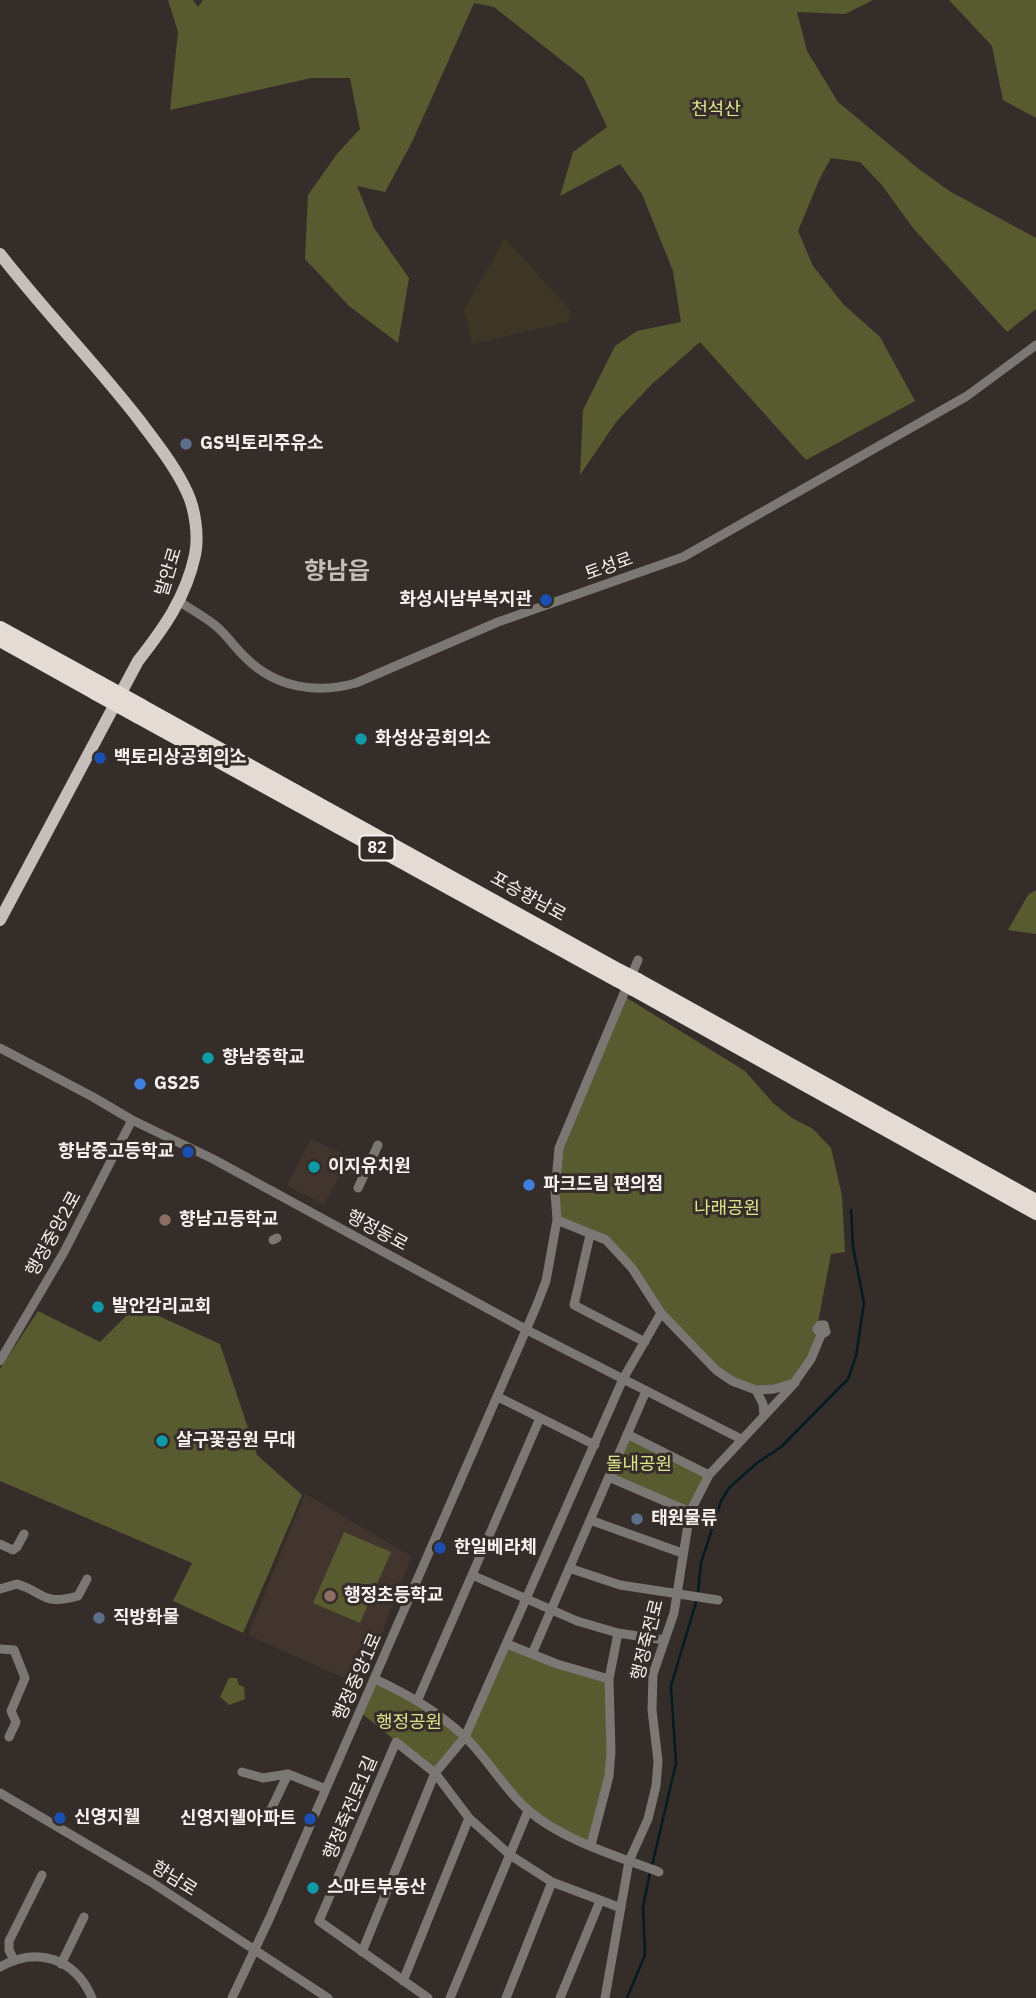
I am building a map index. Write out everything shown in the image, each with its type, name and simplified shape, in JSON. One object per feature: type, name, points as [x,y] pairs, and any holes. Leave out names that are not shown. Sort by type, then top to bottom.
[{"type":"highway","name":"포승향남로","points":[[0,628],[97,688]]},
{"type":"highway","name":"포승향남로","points":[[0,640],[140,711],[619,976],[1036,1201]]},
{"type":"highway","name":"포승향남로","points":[[636,985],[1036,1213]]},
{"type":"main road","name":"발안로","points":[[0,254],[105,376],[168,459],[188,494],[195,524],[195,553],[180,602],[138,661],[0,920]]},
{"type":"street","name":"토성로","points":[[180,602],[216,626],[267,676],[316,690],[336,689],[356,683],[498,622],[683,557],[967,396],[1036,345]]},
{"type":"street","name":"행정중앙1로","points":[[232,1998],[375,1679],[546,1282],[557,1220],[555,1192],[559,1147],[638,960]]},
{"type":"street","name":"행정동로","points":[[0,1048],[132,1120],[213,1159],[527,1330],[741,1439]]},
{"type":"street","name":"행정중앙2로","points":[[0,1361],[64,1252],[132,1120]]},
{"type":"street","points":[[358,1188],[377,1145]]},
{"type":"street","points":[[557,1220],[606,1240],[632,1268],[661,1313],[716,1370],[732,1381],[756,1391],[795,1382]]},
{"type":"street","points":[[590,1235],[574,1305],[645,1342]]},
{"type":"street","points":[[362,1952],[435,1773],[465,1738],[623,1379],[661,1313]]},
{"type":"street","name":"행정죽전로","points":[[605,1998],[629,1861],[648,1819],[656,1786],[658,1761],[652,1692],[657,1659],[674,1613],[690,1512],[709,1475],[795,1382],[811,1359],[821,1335]]},
{"type":"street","points":[[532,1654],[646,1391]]},
{"type":"street","points":[[756,1391],[763,1404],[764,1415]]},
{"type":"street","points":[[498,1397],[594,1445]]},
{"type":"street","points":[[418,1699],[540,1418]]},
{"type":"street","points":[[627,1434],[709,1475]]},
{"type":"street","points":[[609,1477],[690,1512]]},
{"type":"street","points":[[590,1520],[682,1553]]},
{"type":"street","points":[[0,1544],[13,1550],[18,1547],[24,1534]]},
{"type":"street","points":[[569,1568],[620,1585],[718,1600]]},
{"type":"street","points":[[472,1575],[577,1621],[618,1633],[664,1640]]},
{"type":"street","points":[[0,1589],[17,1584],[43,1598],[59,1601],[78,1597],[87,1579]]},
{"type":"street","points":[[592,1845],[610,1764],[609,1679],[618,1633]]},
{"type":"street","points":[[507,1644],[557,1664],[609,1679]]},
{"type":"street","points":[[0,1649],[14,1650],[26,1678],[11,1711],[16,1723],[9,1737]]},
{"type":"street","points":[[375,1679],[418,1699],[465,1738],[528,1811],[553,1828],[654,1870]]},
{"type":"street","name":"행정죽전로1길","points":[[428,1998],[319,1922],[396,1742],[435,1773],[469,1818],[510,1855],[552,1882],[621,1908]]},
{"type":"street","points":[[243,1772],[263,1778],[288,1774],[326,1789]]},
{"type":"street","points":[[266,1819],[288,1774]]},
{"type":"street","name":"향남로","points":[[0,1793],[150,1882],[328,1998]]},
{"type":"street","points":[[450,1998],[528,1811]]},
{"type":"street","points":[[403,1981],[469,1818]]},
{"type":"street","points":[[14,1960],[9,1950],[9,1941],[41,1875]]},
{"type":"street","points":[[506,1998],[552,1882]]},
{"type":"street","points":[[560,1998],[600,1901]]},
{"type":"street","points":[[61,1964],[84,1917]]},
{"type":"street","points":[[0,1967],[35,1955],[61,1964],[82,1979],[92,1998]]},
{"type":"shaded area","points":[[505,238],[571,311],[567,322],[472,344],[464,310]]},
{"type":"shaded area","points":[[311,1139],[349,1157],[324,1205],[287,1185]]},
{"type":"shaded area","name":"행정초등학교","points":[[305,1494],[411,1556],[362,1686],[248,1635]]},
{"type":"green space","name":"천석산","points":[[168,0],[193,0],[198,7],[203,0],[873,0],[845,14],[797,12],[807,51],[838,102],[920,170],[951,192],[1036,238],[1036,309],[1007,332],[913,228],[881,184],[860,162],[831,158],[798,231],[813,266],[843,304],[880,337],[915,401],[806,460],[700,342],[651,385],[616,422],[580,475],[583,410],[615,346],[637,331],[681,322],[673,271],[642,194],[620,164],[560,196],[573,152],[607,127],[584,78],[494,7],[474,3],[412,142],[385,192],[357,186],[374,228],[409,278],[398,343],[349,306],[305,259],[308,195],[337,154],[360,129],[350,78],[311,78],[170,110],[178,32]]},
{"type":"green space","points":[[949,0],[1036,0],[1036,118],[1003,100],[992,46]]},
{"type":"green space","points":[[1036,890],[1036,934],[1008,930],[1028,895]]},
{"type":"green space","name":"나래공원","points":[[622,995],[745,1071],[773,1103],[792,1118],[813,1129],[831,1148],[842,1196],[845,1252],[831,1254],[811,1359],[795,1383],[774,1389],[732,1381],[661,1313],[606,1240],[557,1220],[559,1148]]},
{"type":"green space","points":[[139,1307],[220,1344],[257,1455],[302,1495],[243,1633],[173,1601],[192,1563],[0,1481],[0,1369],[38,1311],[100,1342],[130,1312]]},
{"type":"green space","name":"돌내공원","points":[[627,1434],[709,1475],[690,1512],[609,1477]]},
{"type":"green space","points":[[344,1532],[391,1552],[360,1623],[313,1603]]},
{"type":"green space","name":"행정공원","points":[[507,1644],[609,1679],[611,1752],[591,1845],[540,1820],[466,1738],[435,1773],[360,1712],[375,1679],[465,1737]]},
{"type":"green space","points":[[229,1678],[237,1678],[239,1685],[244,1687],[245,1699],[229,1705],[220,1697]]},
{"type":"waterway","points":[[698,1593],[701,1563],[721,1501],[729,1488],[757,1463],[781,1447],[848,1379],[856,1356],[864,1303],[853,1247],[851,1210]]},
{"type":"waterway","points":[[652,1866],[676,1763],[671,1686],[697,1599]]},
{"type":"waterway","points":[[627,1998],[645,1955],[643,1907],[650,1872]]},
{"type":"place","name":"GS빅토리주유소","points":[[186,444]]},
{"type":"place","name":"화성시남부복지관","points":[[546,600]]},
{"type":"place","name":"화성상공회의소","points":[[361,739]]},
{"type":"place","name":"백토리상공회의소","points":[[100,758]]},
{"type":"place","name":"향남중학교","points":[[208,1058]]},
{"type":"place","name":"GS25","points":[[140,1084]]},
{"type":"place","name":"향남중고등학교","points":[[188,1152]]},
{"type":"place","name":"이지유치원","points":[[314,1167]]},
{"type":"place","name":"파크드림 편의점","points":[[529,1185]]},
{"type":"place","name":"향남고등학교","points":[[165,1220]]},
{"type":"place","name":"발안감리교회","points":[[98,1307]]},
{"type":"place","name":"살구꽃공원 무대","points":[[162,1441]]},
{"type":"place","name":"태원물류","points":[[637,1519]]},
{"type":"place","name":"한일베라체","points":[[440,1548]]},
{"type":"place","name":"행정초등학교","points":[[330,1596]]},
{"type":"place","name":"직방화물","points":[[99,1618]]},
{"type":"place","name":"신영지웰","points":[[60,1818]]},
{"type":"place","name":"신영지웰아파트","points":[[310,1819]]},
{"type":"place","name":"스마트부동산","points":[[313,1888]]},
{"type":"district","name":"향남읍","points":[[337,572]]}]
